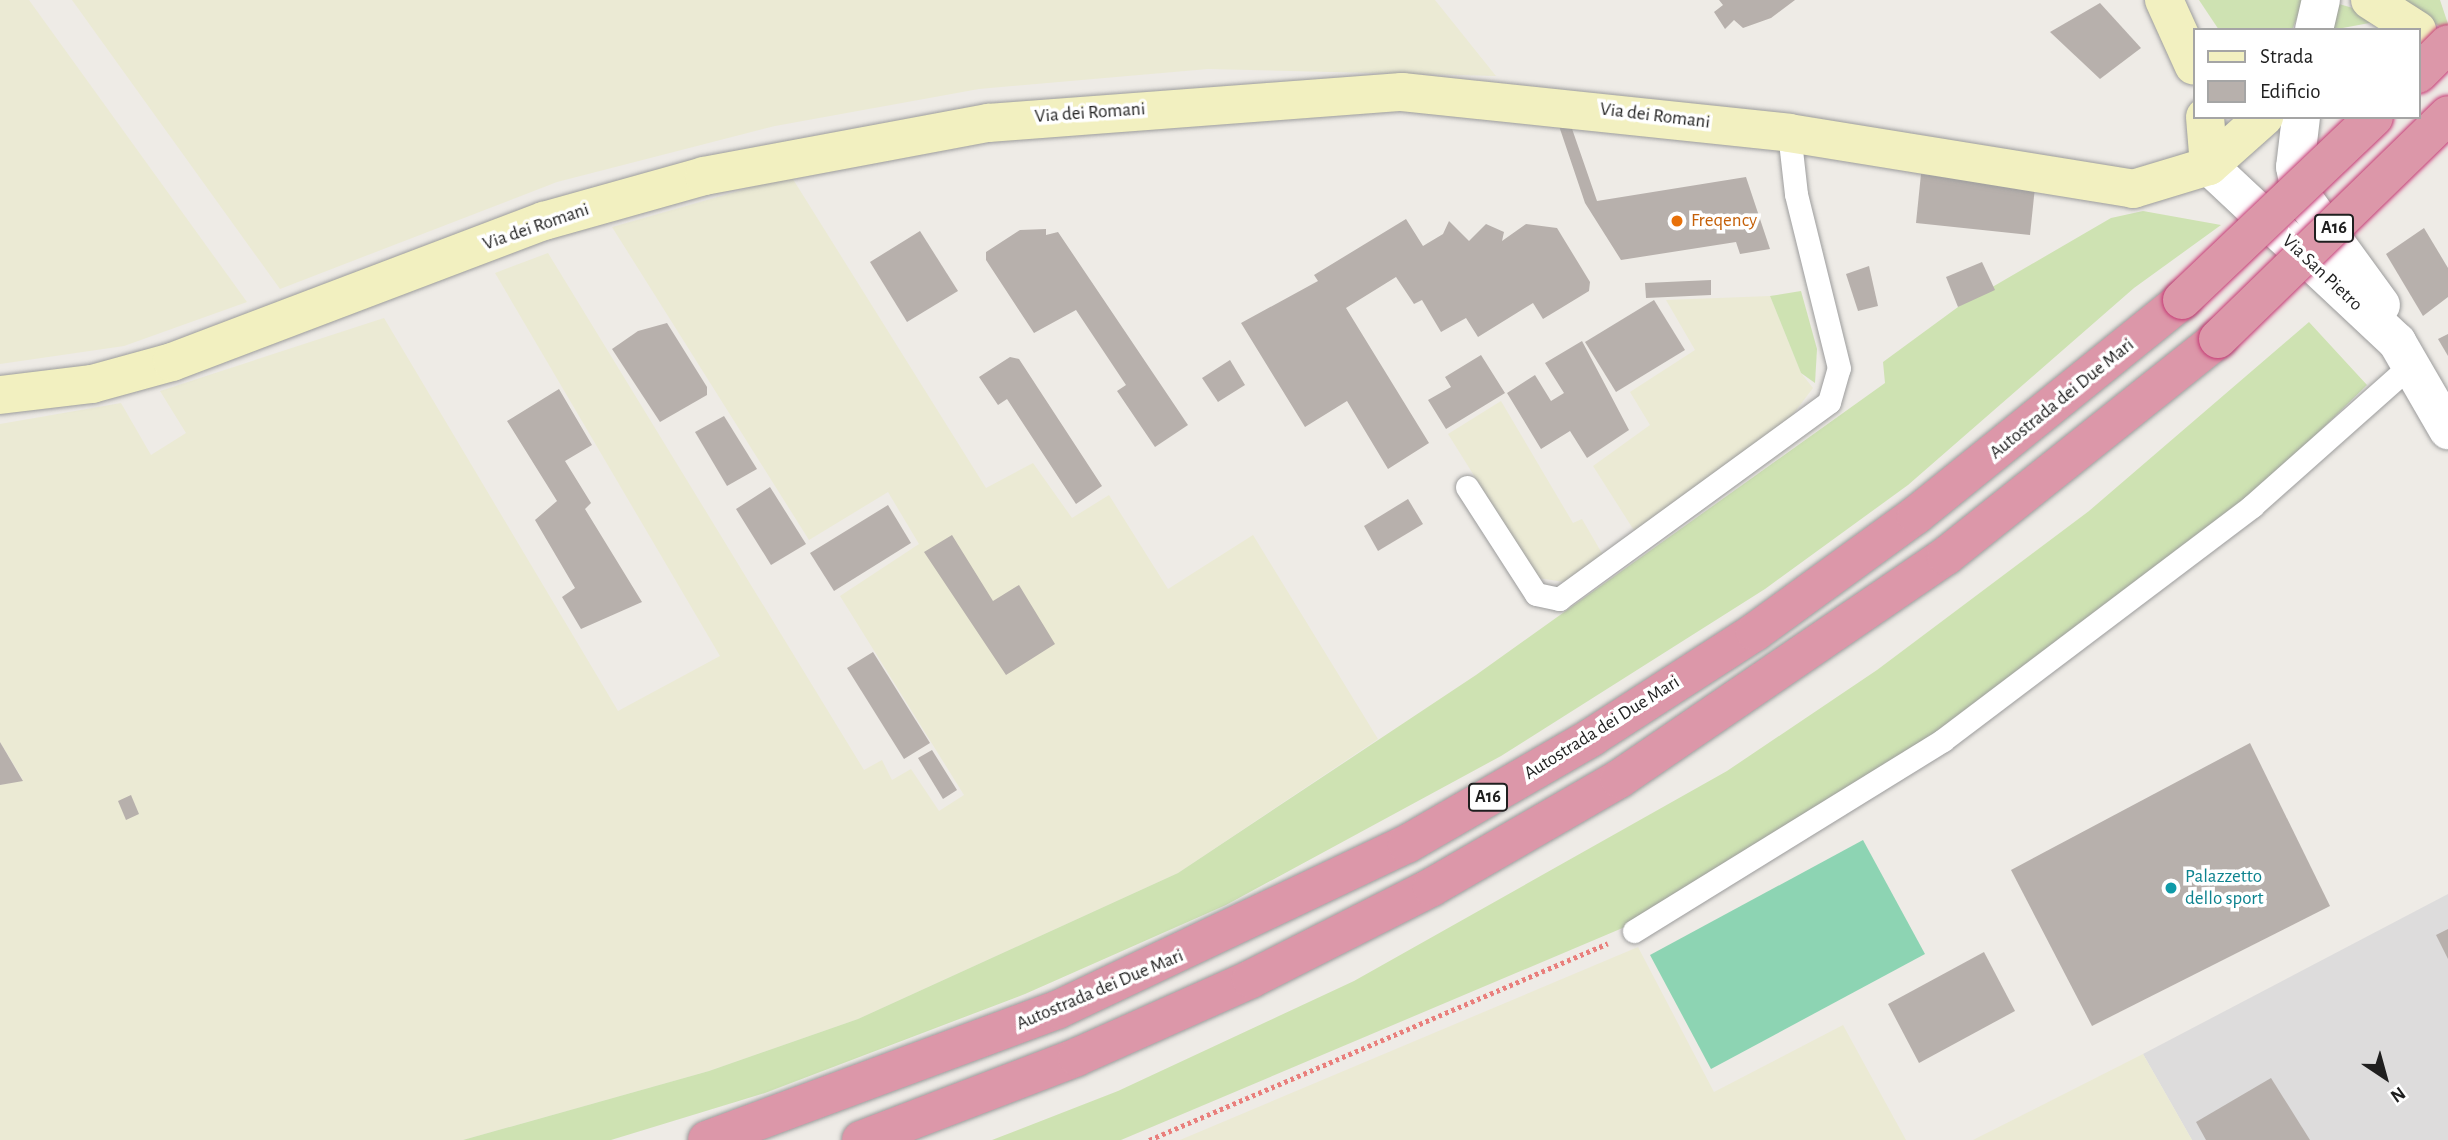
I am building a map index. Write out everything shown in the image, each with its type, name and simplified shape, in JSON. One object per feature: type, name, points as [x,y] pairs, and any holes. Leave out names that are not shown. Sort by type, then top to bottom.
[{"type":"highway","points":[[2420,72],[2448,44]]},
{"type":"highway","name":"A16","points":[[861,1140],[1077,1057],[1251,979],[1432,887],[1631,771],[1935,564],[2103,435],[2218,339],[2448,115]]},
{"type":"highway","name":"Autostrada dei Due Mari","points":[[707,1140],[1044,1015],[1227,934],[1407,844],[1592,737],[1755,632],[2070,394],[2182,300],[2372,119]]},
{"type":"main road","points":[[2164,0],[2192,62]]},
{"type":"main road","points":[[2370,0],[2415,28]]},
{"type":"main road","points":[[2420,32],[2448,60]]},
{"type":"main road","name":"Via dei Romani","points":[[0,395],[92,384],[172,362],[544,221],[704,176],[988,123],[1402,92],[1789,132],[2133,190],[2209,166]]},
{"type":"main road","points":[[2205,119],[2209,166]]},
{"type":"main road","points":[[2209,166],[2262,119]]},
{"type":"street","points":[[2314,28],[2321,0]]},
{"type":"street","points":[[2301,119],[2295,167],[2301,195],[2389,316],[2404,354]]},
{"type":"street","name":"Via San Pietro","points":[[2209,166],[2404,354],[2448,430]]},
{"type":"lane","points":[[1467,487],[1536,594],[1559,599],[1829,402],[1839,368],[1796,194],[1789,132]]},
{"type":"lane","points":[[1634,931],[1943,740],[2252,506],[2404,354]]},
{"type":"path","points":[[1149,1140],[1634,931]]},
{"type":"shaded area","points":[[2448,894],[2448,1140],[2192,1140],[2143,1054]]},
{"type":"green space","points":[[0,0],[29,0],[247,302],[124,346],[0,364]]},
{"type":"green space","points":[[72,0],[1435,0],[1496,76],[1208,69],[979,89],[775,126],[557,182],[280,289]]},
{"type":"green space","points":[[2199,0],[2304,0],[2293,28],[2218,28]]},
{"type":"green space","points":[[2397,0],[2440,0],[2448,24],[2444,29]]},
{"type":"green space","points":[[2332,2],[2353,8],[2380,21],[2343,28],[2332,28]]},
{"type":"green space","points":[[791,176],[986,488],[1033,463],[1072,518],[1109,495],[1168,589],[1253,535],[1378,739],[1178,873],[858,1019],[709,1071],[463,1140],[0,1140],[0,785],[23,780],[0,742],[0,424],[121,403],[151,455],[186,433],[160,391],[384,318],[618,711],[720,656],[495,273],[548,253],[864,770],[882,760],[892,780],[911,769],[939,811],[964,795],[840,596],[919,544],[888,492],[809,540],[612,227]]},
{"type":"green space","points":[[2143,211],[2221,225],[2134,288],[1908,485],[1765,589],[1501,756],[1226,905],[1025,994],[765,1093],[611,1140],[463,1140],[709,1071],[858,1019],[1178,873],[1476,675],[1885,383],[1883,362],[1958,307],[2111,218]]},
{"type":"green space","points":[[1801,291],[1817,349],[1815,383],[1801,373],[1770,296]]},
{"type":"green space","points":[[1770,296],[1801,373],[1813,388],[1785,425],[1635,532],[1593,466],[1650,425],[1630,392],[1695,350],[1666,300]]},
{"type":"green space","points":[[2309,322],[2367,385],[2281,469],[2195,542],[1963,716],[1632,924],[1121,1140],[992,1140],[1118,1091],[1354,981],[1727,771],[1877,670],[2089,511]]},
{"type":"green space","points":[[1501,401],[1573,523],[1582,519],[1603,555],[1564,582],[1538,578],[1448,434]]},
{"type":"green space","points":[[1863,840],[1925,954],[1711,1069],[1650,955]]},
{"type":"green space","points":[[1638,947],[1714,1092],[1843,1025],[1906,1140],[1180,1140]]},
{"type":"green space","points":[[2143,1054],[2192,1140],[1973,1140]]},
{"type":"building","points":[[1719,0],[1795,0],[1771,18],[1743,28],[1734,20],[1725,29],[1714,12],[1723,5]]},
{"type":"building","points":[[2100,3],[2141,48],[2100,79],[2050,32]]},
{"type":"building","name":"Freqency","points":[[1569,120],[1597,201],[1746,177],[1770,249],[1740,254],[1736,242],[1621,260],[1585,203],[1558,123]]},
{"type":"building","points":[[1921,174],[2035,187],[2030,235],[1916,223]]},
{"type":"building","points":[[1406,219],[1423,246],[1443,234],[1449,221],[1469,241],[1486,224],[1504,232],[1502,241],[1526,224],[1557,228],[1590,282],[1589,291],[1543,319],[1533,303],[1478,337],[1466,318],[1441,332],[1422,300],[1414,304],[1396,277],[1346,308],[1429,443],[1388,469],[1347,401],[1305,427],[1241,323],[1318,281],[1314,275]]},
{"type":"building","points":[[2424,228],[2448,268],[2448,297],[2423,316],[2386,254]]},
{"type":"building","points":[[1046,229],[1046,235],[1058,232],[1188,425],[1155,447],[1117,391],[1126,385],[1076,310],[1034,333],[986,260],[986,252],[1020,230]]},
{"type":"building","points":[[920,231],[958,291],[907,322],[870,262]]},
{"type":"building","points":[[1982,262],[1995,290],[1958,307],[1946,277]]},
{"type":"building","points":[[1869,266],[1878,306],[1858,311],[1846,274]]},
{"type":"building","points":[[1711,280],[1711,295],[1646,298],[1645,283]]},
{"type":"building","points":[[1654,300],[1685,350],[1616,392],[1585,342]]},
{"type":"building","points":[[667,323],[707,387],[707,395],[660,422],[612,349],[638,331]]},
{"type":"building","points":[[2448,334],[2448,356],[2438,339]]},
{"type":"building","points":[[1582,341],[1629,430],[1587,458],[1570,431],[1541,449],[1507,393],[1535,375],[1551,401],[1564,393],[1545,363]]},
{"type":"building","points":[[1481,355],[1505,393],[1446,429],[1428,400],[1451,387],[1445,377]]},
{"type":"building","points":[[1010,357],[1019,359],[1102,486],[1076,504],[1007,399],[998,405],[979,377]]},
{"type":"building","points":[[1230,360],[1245,385],[1218,402],[1202,378]]},
{"type":"building","points":[[559,389],[592,445],[565,461],[591,503],[585,509],[642,602],[581,629],[562,597],[575,588],[535,520],[557,501],[507,421]]},
{"type":"building","points":[[724,416],[757,469],[727,486],[695,432]]},
{"type":"building","points":[[770,487],[806,544],[771,565],[736,509]]},
{"type":"building","points":[[1408,499],[1423,524],[1378,551],[1364,526]]},
{"type":"building","points":[[888,505],[911,543],[834,591],[810,553]]},
{"type":"building","points":[[952,535],[993,601],[1019,585],[1055,644],[1006,675],[924,552]]},
{"type":"building","points":[[873,652],[930,743],[904,759],[847,668]]},
{"type":"building","points":[[0,742],[23,781],[0,785]]},
{"type":"building","name":"Palazzetto dello sport","points":[[2250,743],[2330,906],[2092,1026],[2011,870]]},
{"type":"building","points":[[932,750],[957,790],[943,799],[918,758]]},
{"type":"building","points":[[131,795],[139,814],[126,820],[118,801]]},
{"type":"building","points":[[2448,929],[2448,959],[2436,935]]},
{"type":"building","points":[[1984,952],[2015,1011],[1919,1063],[1888,1004]]},
{"type":"building","points":[[2271,1078],[2310,1140],[2206,1140],[2196,1122]]},
{"type":"place","name":"Freqency","points":[[1677,221]]},
{"type":"place","name":"Palazzetto dello sport","points":[[2171,888]]}]
